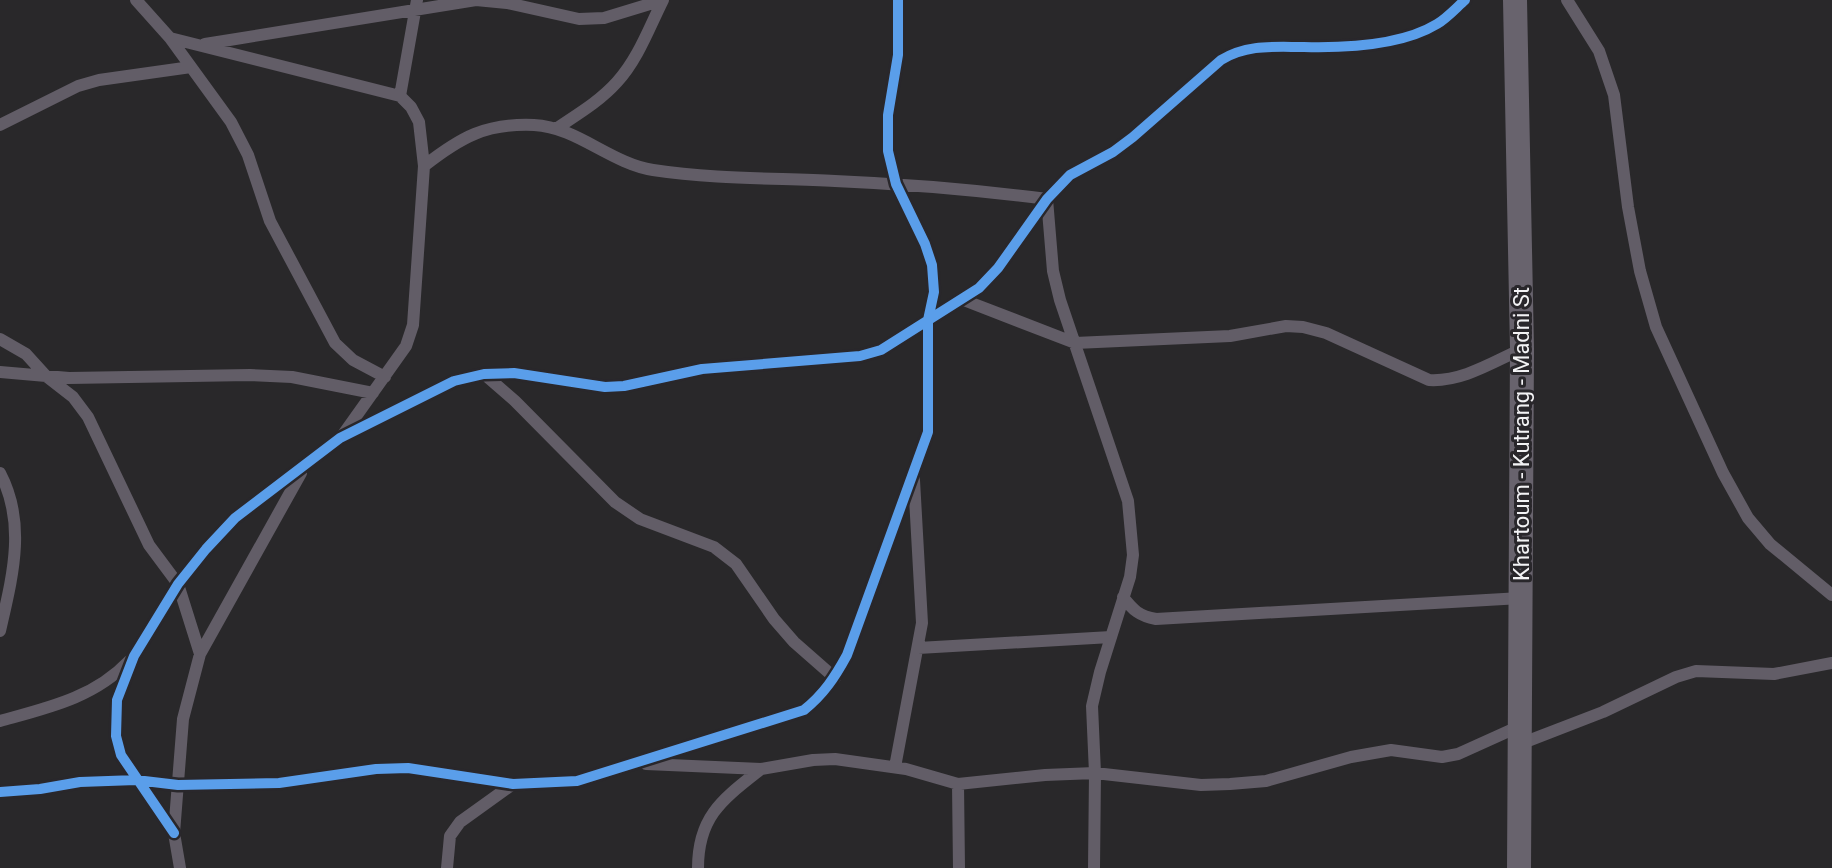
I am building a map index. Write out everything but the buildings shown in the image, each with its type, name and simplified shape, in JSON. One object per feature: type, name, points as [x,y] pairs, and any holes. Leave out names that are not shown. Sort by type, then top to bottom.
[{"type":"highway","name":"Khartoum - Kutrang - Madni St","points":[[1515,0],[1522,349],[1519,868]]},
{"type":"street","points":[[136,0],[170,38],[231,122],[248,155],[270,221],[335,343],[353,360],[385,377]]},
{"type":"street","points":[[198,45],[417,4],[476,0],[507,3],[579,19],[604,18],[663,0]]},
{"type":"street","points":[[557,128],[618,82],[634,59],[663,0]]},
{"type":"street","points":[[0,792],[80,782],[136,780],[178,785],[293,782],[376,769],[408,768],[513,784],[577,781],[804,710],[820,697],[847,655],[928,432],[928,320],[934,292],[932,265],[896,184],[888,151],[888,115],[898,55],[898,0]]},
{"type":"street","points":[[174,833],[121,755],[115,720],[117,700],[134,656],[178,584],[235,518],[340,438],[454,381],[484,374],[514,373],[605,387],[624,386],[702,369],[860,356],[881,350],[979,288],[998,268],[1047,199],[1070,175],[1113,152],[1235,51],[1253,47],[1343,48],[1381,43],[1436,24],[1465,0]]},
{"type":"street","points":[[1567,0],[1599,51],[1614,95],[1628,207],[1640,271],[1656,327],[1723,473],[1748,518],[1770,544],[1832,595]]},
{"type":"street","points":[[400,96],[417,4]]},
{"type":"street","points":[[170,38],[400,96],[419,122],[424,166],[413,325],[406,346],[340,438]]},
{"type":"street","points":[[0,125],[78,86],[99,80],[191,67]]},
{"type":"street","points":[[424,166],[455,141],[483,129],[536,125],[557,128],[625,163],[652,170],[970,189],[1047,199]]},
{"type":"street","points":[[1047,199],[1053,271],[1128,501],[1133,555],[1092,706],[1094,868]]},
{"type":"street","points":[[961,299],[1075,343],[1220,337],[1286,326],[1303,327],[1326,333],[1429,380],[1443,381],[1460,376],[1522,349]]},
{"type":"street","points":[[0,339],[26,354],[46,376],[73,397],[88,417],[149,545],[178,584],[200,654]]},
{"type":"street","points":[[0,372],[69,378],[292,377],[373,393]]},
{"type":"street","points":[[484,374],[615,502],[640,519],[714,547],[736,564],[774,619],[794,642],[835,678]]},
{"type":"street","points":[[180,868],[174,833],[183,719],[200,654],[305,467]]},
{"type":"street","points":[[0,473],[9,490],[15,514],[16,545],[0,631]]},
{"type":"street","points":[[895,767],[918,648],[921,590],[914,473]]},
{"type":"street","points":[[1123,597],[1134,612],[1156,619],[1521,598]]},
{"type":"street","points":[[918,648],[1111,637]]},
{"type":"street","points":[[0,721],[77,699],[134,656]]},
{"type":"street","points":[[638,763],[761,769],[835,759],[895,767],[958,784],[1095,773],[1201,785],[1266,781],[1351,757],[1391,750],[1442,757],[1458,754],[1603,712],[1676,677],[1696,671],[1774,674],[1832,663]]},
{"type":"street","points":[[698,868],[703,831],[712,810],[761,769]]},
{"type":"street","points":[[447,868],[450,836],[460,822],[513,784]]},
{"type":"street","points":[[958,784],[959,868]]},
{"type":"cycle path","points":[[0,792],[80,782],[136,780],[178,785],[279,783],[376,769],[408,768],[513,784],[577,781],[804,710],[811,704],[828,685],[847,655],[928,432],[928,320],[934,292],[932,265],[896,184],[888,151],[888,115],[898,55],[898,0]]},
{"type":"cycle path","points":[[174,833],[121,755],[116,736],[117,700],[134,656],[178,584],[235,518],[340,438],[454,381],[484,374],[514,373],[605,387],[624,386],[702,369],[860,356],[881,350],[979,288],[998,268],[1047,199],[1070,175],[1113,152],[1133,137],[1221,60],[1241,51],[1261,48],[1337,47],[1407,37],[1437,24],[1465,0]]}]
